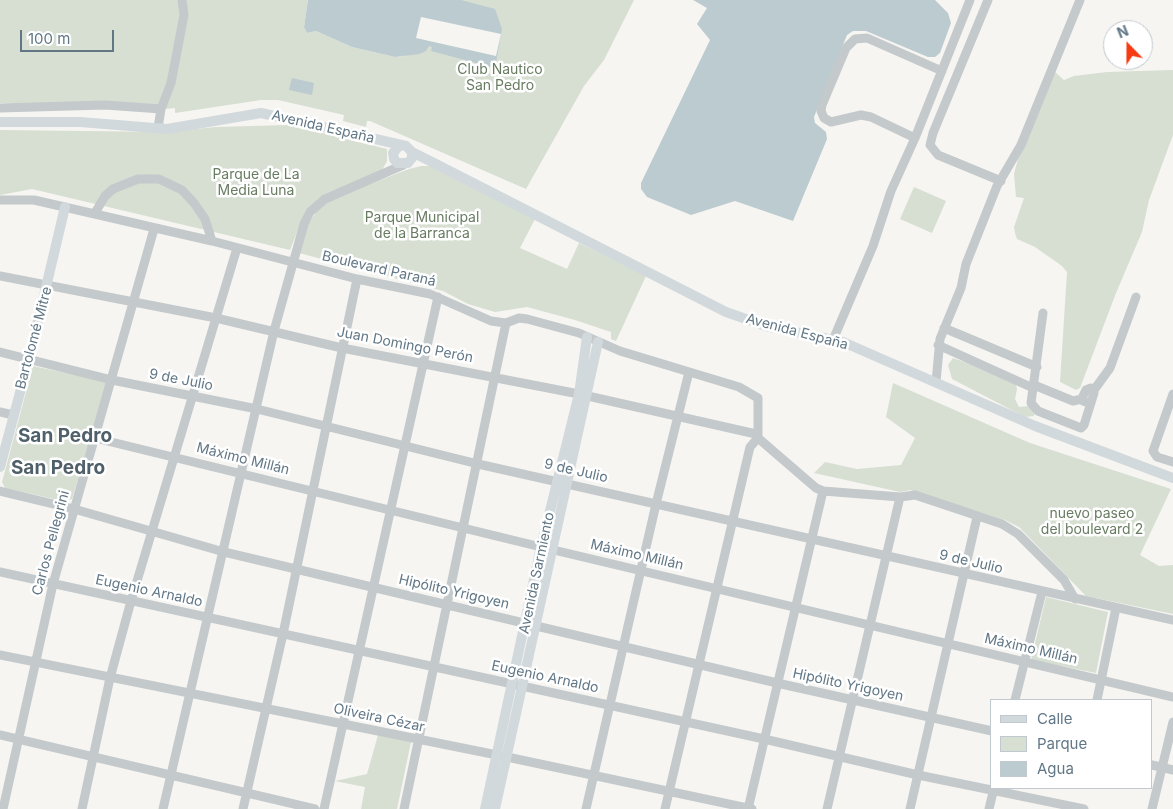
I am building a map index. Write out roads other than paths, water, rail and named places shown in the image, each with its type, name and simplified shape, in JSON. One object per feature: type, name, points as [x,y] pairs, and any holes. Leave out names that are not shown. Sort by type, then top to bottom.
[{"type":"main road","name":"Avenida España","points":[[0,122],[80,122],[158,128],[185,127],[260,113],[356,134],[394,149],[409,159],[432,162],[726,312],[766,326],[833,340],[1051,432],[1173,478]]},
{"type":"main road","name":"Avenida España","points":[[394,149],[406,146],[409,159]]},
{"type":"main road","name":"Bartolomé Mitre","points":[[0,467],[48,286],[65,207]]},
{"type":"main road","name":"Avenida Sarmiento","points":[[582,395],[587,337]]},
{"type":"main road","name":"Avenida Sarmiento","points":[[485,809],[502,756],[546,549],[582,395],[598,342]]},
{"type":"main road","name":"Avenida Sarmiento","points":[[495,809],[502,756]]},
{"type":"street","points":[[158,128],[161,109],[171,83],[184,15],[182,0]]},
{"type":"street","points":[[833,340],[872,246],[891,191],[915,138],[970,0]]},
{"type":"street","points":[[988,0],[933,133],[930,145],[938,155],[1001,181]]},
{"type":"street","points":[[936,382],[938,344],[961,288],[966,264],[1001,181],[1021,145],[1080,0]]},
{"type":"street","points":[[915,138],[871,117],[862,115],[831,122],[824,118],[821,111],[822,104],[846,48],[855,39],[867,38],[942,71]]},
{"type":"street","points":[[0,108],[105,105],[161,109]]},
{"type":"street","points":[[384,174],[394,149]]},
{"type":"street","points":[[164,809],[274,331],[304,224],[315,206],[336,193],[384,174],[409,159]]},
{"type":"street","points":[[95,213],[105,196],[113,189],[138,179],[160,179],[182,190],[194,203],[205,219],[212,241]]},
{"type":"street","name":"Boulevard Paraná","points":[[0,200],[34,200],[95,213],[357,279],[438,297],[484,318],[506,323],[518,318],[527,319],[587,337],[739,387],[753,394],[759,403],[757,436]]},
{"type":"street","name":"Carlos Pellegrini","points":[[3,809],[53,584],[154,229]]},
{"type":"street","points":[[82,809],[110,678],[131,601],[237,248]]},
{"type":"street","name":"Juan Domingo Perón","points":[[0,276],[216,318],[342,348],[422,362],[582,395],[757,436]]},
{"type":"street","points":[[243,809],[283,634],[357,279]]},
{"type":"street","points":[[324,809],[372,586],[438,297]]},
{"type":"street","points":[[1043,314],[1034,387],[1030,400],[1034,408],[1078,427],[1084,425],[1086,401],[1110,368],[1136,297]]},
{"type":"street","points":[[404,809],[478,464],[506,323]]},
{"type":"street","points":[[944,328],[1037,366]]},
{"type":"street","points":[[938,344],[1034,387],[1073,401],[1086,401]]},
{"type":"street","name":"9 de Julio","points":[[0,352],[112,380],[257,409],[478,464],[812,538],[965,575],[1173,620]]},
{"type":"street","points":[[586,809],[656,504],[689,372]]},
{"type":"street","points":[[1173,394],[1153,451],[1157,457],[1173,462]]},
{"type":"street","points":[[0,412],[13,415]]},
{"type":"street","points":[[666,809],[750,447],[757,436],[811,484],[823,491],[862,492],[900,497],[915,495],[1002,524],[1018,534],[1064,580],[1075,599]]},
{"type":"street","name":"Máximo Millán","points":[[95,438],[242,472],[389,511],[546,549],[1173,696]]},
{"type":"street","name":"Hipólito Yrigoyen","points":[[0,491],[74,509],[224,552],[777,683],[932,716],[990,730]]},
{"type":"street","points":[[750,809],[764,739],[823,491]]},
{"type":"street","points":[[827,809],[900,497]]},
{"type":"street","points":[[910,809],[977,517]]},
{"type":"street","name":"Eugenio Arnaldo","points":[[0,572],[764,739],[918,775],[990,788]]},
{"type":"street","points":[[1015,699],[1042,592]]},
{"type":"street","points":[[1097,699],[1116,608]]},
{"type":"street","name":"Oliveira Cézar","points":[[0,655],[502,756],[750,809]]},
{"type":"street","points":[[1152,809],[1173,722]]},
{"type":"street","points":[[0,735],[315,809]]},
{"type":"street","points":[[1153,765],[1173,770]]},
{"type":"street","points":[[989,809],[993,789]]},
{"type":"street","name":"Eugenio Arnaldo","points":[[993,789],[1084,809]]},
{"type":"water","points":[[308,0],[461,0],[495,9],[502,29],[495,68],[431,51],[432,47],[429,46],[426,51],[419,54],[395,57],[352,47],[316,31],[307,33],[304,27]]},
{"type":"water","points":[[693,0],[935,0],[948,13],[951,23],[940,53],[935,57],[928,57],[866,31],[853,31],[847,35],[814,117],[815,123],[826,132],[827,139],[793,221],[735,201],[691,215],[647,197],[641,189],[641,183],[710,40],[697,24],[707,8]]},
{"type":"water","points":[[292,78],[314,83],[312,95],[289,90]]},
{"type":"district","name":"San Pedro","points":[[65,436]]},
{"type":"district","name":"San Pedro","points":[[58,468]]},
{"type":"park label","name":"Club Nautico San Pedro","points":[[500,78]]},
{"type":"park label","name":"Parque de La Media Luna","points":[[256,184]]},
{"type":"park label","name":"Parque Municipal de la Barranca","points":[[422,226]]},
{"type":"park label","name":"nuevo paseo del boulevard 2","points":[[1092,522]]}]
